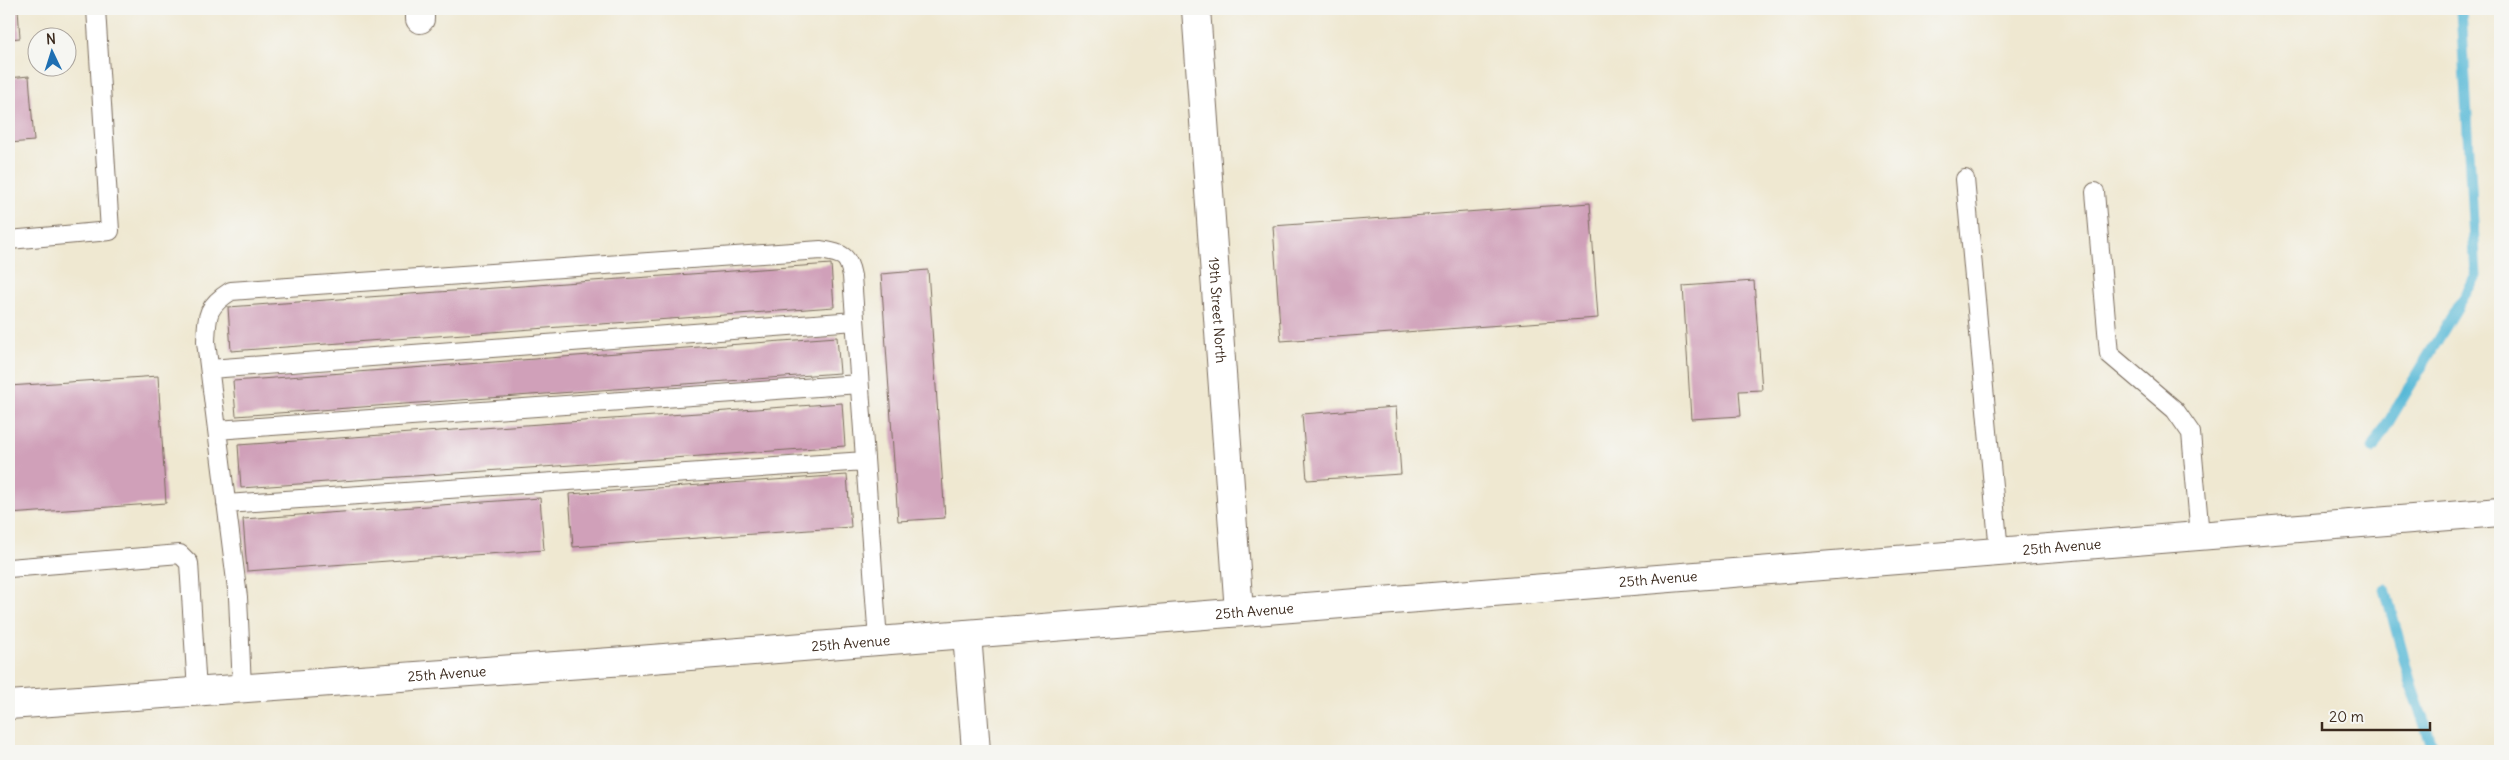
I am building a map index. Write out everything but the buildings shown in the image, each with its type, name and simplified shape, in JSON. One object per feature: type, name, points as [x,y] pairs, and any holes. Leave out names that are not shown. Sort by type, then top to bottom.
[{"type":"main road","name":"19th Street North","points":[[1196,9],[1238,612]]},
{"type":"main road","name":"25th Avenue","points":[[9,705],[878,641],[2500,512]]},
{"type":"main road","points":[[967,634],[976,751]]},
{"type":"lane","points":[[9,240],[110,231],[96,9]]},
{"type":"lane","points":[[1964,179],[2000,552]]},
{"type":"lane","points":[[2094,192],[2110,354],[2175,410],[2190,434],[2200,536]]},
{"type":"lane","points":[[242,688],[238,597],[206,342],[206,317],[215,300],[231,290],[821,250],[841,254],[850,262],[878,641]]},
{"type":"lane","points":[[210,369],[855,321]]},
{"type":"lane","points":[[217,430],[859,384]]},
{"type":"lane","points":[[226,504],[865,461]]},
{"type":"lane","points":[[9,568],[180,554],[189,563],[197,691]]},
{"type":"waterway","points":[[2373,448],[2476,276],[2461,9]]},
{"type":"waterway","points":[[2385,589],[2412,688],[2434,751]]}]
